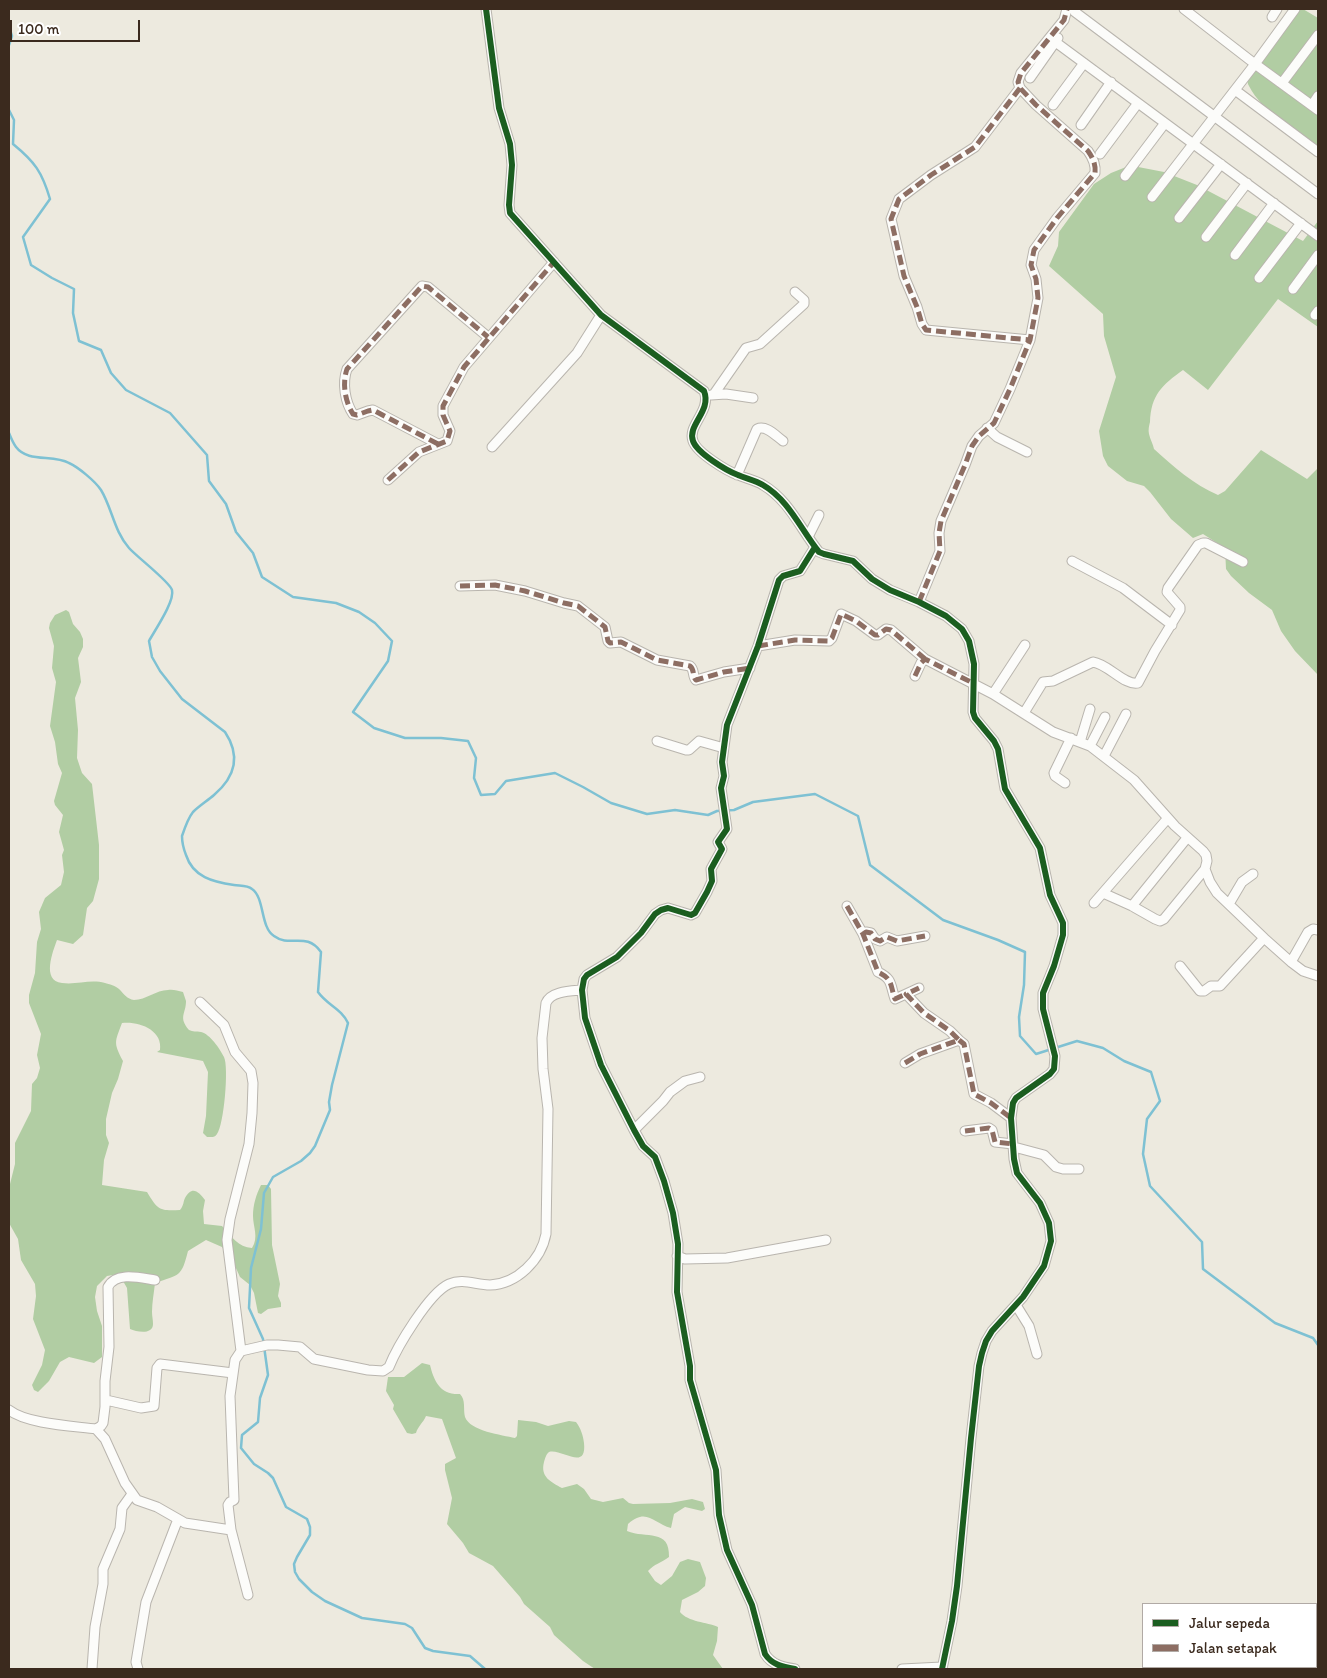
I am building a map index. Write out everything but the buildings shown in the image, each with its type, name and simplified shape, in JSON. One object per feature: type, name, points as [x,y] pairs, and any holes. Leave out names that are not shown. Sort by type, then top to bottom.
[{"type":"street","points":[[486,9],[499,108],[510,144],[512,165],[509,209],[512,216],[601,315],[649,352],[710,395],[726,394],[753,398]]},
{"type":"street","points":[[1184,9],[1315,108],[1318,96]]},
{"type":"street","points":[[1152,197],[1295,9]]},
{"type":"street","points":[[1030,78],[1064,20],[1073,10],[1318,194]]},
{"type":"street","points":[[1282,84],[1318,35]]},
{"type":"street","points":[[1053,39],[1318,236]]},
{"type":"street","points":[[919,602],[940,550],[938,533],[941,521],[972,446],[987,428],[994,423],[1030,340],[1038,298],[1036,279],[1031,265],[1034,250],[1057,218],[1095,173],[1096,168],[1088,151],[1036,105],[1020,88],[1018,82],[1021,73],[1053,39]]},
{"type":"street","points":[[1053,105],[1084,63]]},
{"type":"street","points":[[1081,125],[1111,82]]},
{"type":"street","points":[[1020,88],[975,147],[931,174],[899,199],[891,219],[904,276],[926,330],[1030,340]]},
{"type":"street","points":[[1235,90],[1318,152]]},
{"type":"street","points":[[1100,154],[1138,102]]},
{"type":"street","points":[[1125,176],[1165,123]]},
{"type":"street","points":[[1179,218],[1220,164]]},
{"type":"street","points":[[1206,238],[1247,183]]},
{"type":"street","points":[[1234,255],[1274,203]]},
{"type":"street","points":[[1259,278],[1301,223]]},
{"type":"street","points":[[1293,290],[1318,255]]},
{"type":"street","points":[[388,480],[419,452],[445,442],[450,434],[442,410],[444,401],[464,367],[554,262]]},
{"type":"street","points":[[438,444],[373,410],[357,415],[353,414],[346,398],[344,377],[347,369],[422,286],[428,287],[488,337]]},
{"type":"street","points":[[795,292],[805,303],[760,344],[746,348],[710,395],[693,432],[693,442],[697,448],[712,459],[738,475],[764,485],[783,501],[815,547],[824,554],[854,561],[872,579],[890,590],[946,616],[962,629],[969,641],[974,664],[973,712],[975,718],[998,749],[1005,788],[1040,848],[1050,895],[1063,923],[1063,935],[1043,993],[1044,1009],[1055,1056],[1055,1066],[1052,1072],[1016,1098],[1011,1118],[1017,1174],[1040,1203],[1049,1223],[1050,1241],[1044,1266],[1016,1305],[992,1331],[986,1341],[979,1366],[957,1586],[942,1668],[902,1669]]},
{"type":"street","points":[[492,447],[577,353],[601,315]]},
{"type":"street","points":[[738,475],[757,429],[760,427],[765,428],[783,441]]},
{"type":"street","points":[[987,428],[997,437],[1027,452]]},
{"type":"street","points":[[808,537],[819,515]]},
{"type":"street","points":[[1024,713],[1043,682],[1053,681],[1093,662],[1100,663],[1131,683],[1138,683],[1155,651],[1179,613],[1180,607],[1168,590],[1198,545],[1203,542],[1243,562]]},
{"type":"street","points":[[796,1669],[777,1665],[765,1654],[752,1605],[728,1550],[719,1514],[716,1470],[690,1380],[690,1366],[677,1292],[678,1244],[664,1181],[655,1156],[643,1146],[602,1065],[585,1018],[582,990],[584,979],[587,975],[617,957],[641,934],[655,914],[668,908],[689,916],[695,913],[707,892],[712,881],[711,869],[722,849],[718,842],[727,829],[721,788],[724,776],[722,762],[727,725],[758,646],[780,578],[800,571],[815,547]]},
{"type":"street","points":[[1072,561],[1123,588],[1172,625]]},
{"type":"street","points":[[460,586],[495,585],[525,591],[564,604],[580,606],[605,627],[610,643],[621,642],[657,660],[690,666],[693,668],[696,680],[724,672],[750,668]]},
{"type":"street","points":[[758,646],[795,640],[829,641],[832,638],[841,614],[856,621],[875,635],[885,630],[891,630],[925,659],[993,694],[1053,732],[1090,746],[1104,756],[1134,780],[1187,838],[1206,855],[1207,861],[1205,869],[1164,920],[1155,919],[1103,893]]},
{"type":"street","points":[[993,694],[1025,645]]},
{"type":"street","points":[[915,676],[925,659]]},
{"type":"street","points":[[1080,742],[1090,709]]},
{"type":"street","points":[[1104,756],[1126,714]]},
{"type":"street","points":[[1090,746],[1105,716]]},
{"type":"street","points":[[1065,783],[1055,776],[1054,773],[1070,738]]},
{"type":"street","points":[[657,741],[686,750],[689,750],[699,742],[724,748]]},
{"type":"street","points":[[1094,903],[1168,818]]},
{"type":"street","points":[[1132,906],[1187,838]]},
{"type":"street","points":[[1205,869],[1217,893],[1264,938],[1303,971],[1318,976]]},
{"type":"street","points":[[1229,904],[1242,882],[1253,874]]},
{"type":"street","points":[[847,906],[862,934],[878,972],[890,980],[895,999],[919,988]]},
{"type":"street","points":[[1291,962],[1308,932],[1313,929],[1318,930]]},
{"type":"street","points":[[862,934],[866,932],[871,933],[875,939],[880,941],[887,937],[897,941],[925,936]]},
{"type":"street","points":[[1180,966],[1200,991],[1204,991],[1210,986],[1220,986],[1264,938]]},
{"type":"street","points":[[241,1351],[267,1345],[300,1347],[314,1359],[368,1370],[382,1370],[389,1367],[392,1358],[430,1299],[440,1289],[458,1281],[491,1285],[510,1281],[515,1279],[531,1263],[544,1244],[546,1234],[548,1109],[543,1070],[542,1038],[546,1003],[547,999],[552,996],[582,990]]},
{"type":"street","points":[[906,994],[924,1013],[952,1032],[964,1044],[974,1094],[991,1103],[1011,1118]]},
{"type":"street","points":[[200,1002],[224,1025],[236,1052],[251,1071],[253,1083],[249,1144],[230,1218],[227,1240],[241,1351],[235,1360],[230,1396],[234,1500],[228,1506],[231,1530],[248,1595]]},
{"type":"street","points":[[905,1063],[920,1054],[959,1040]]},
{"type":"street","points":[[634,1130],[670,1092],[685,1081],[700,1077]]},
{"type":"street","points":[[966,1131],[989,1128],[992,1130],[994,1140],[997,1143],[1044,1155],[1056,1167],[1079,1169]]},
{"type":"street","points":[[677,1256],[685,1259],[727,1258],[826,1240]]},
{"type":"street","points":[[9,1410],[16,1416],[35,1421],[96,1429],[102,1426],[106,1400],[105,1381],[109,1347],[107,1304],[110,1284],[117,1278],[133,1277],[155,1280]]},
{"type":"street","points":[[1016,1305],[1029,1326],[1037,1354]]},
{"type":"street","points":[[106,1400],[141,1408],[154,1406],[157,1368],[160,1364],[233,1373]]},
{"type":"street","points":[[96,1429],[105,1439],[125,1483],[137,1500],[157,1507],[185,1523],[231,1530]]},
{"type":"street","points":[[92,1669],[94,1627],[103,1584],[103,1569],[120,1529],[122,1508],[132,1494]]},
{"type":"street","points":[[138,1669],[136,1662],[146,1602],[178,1519]]},
{"type":"green space","points":[[1296,9],[1303,9],[1318,18],[1318,146],[1289,127],[1262,104],[1247,82],[1247,66]]},
{"type":"green space","points":[[1133,166],[1164,172],[1197,185],[1303,241],[1318,221],[1318,327],[1278,299],[1208,390],[1183,370],[1164,386],[1155,398],[1151,413],[1149,436],[1154,449],[1176,468],[1192,481],[1218,495],[1225,491],[1261,450],[1307,479],[1318,468],[1318,675],[1295,651],[1281,631],[1272,610],[1249,593],[1231,576],[1226,569],[1225,548],[1203,534],[1193,538],[1171,519],[1144,486],[1127,481],[1108,466],[1103,456],[1099,431],[1116,377],[1104,336],[1103,314],[1049,266],[1058,246],[1059,232],[1094,184],[1111,173]]},
{"type":"green space","points":[[66,610],[69,612],[73,624],[83,639],[83,647],[78,658],[81,682],[75,698],[78,730],[77,758],[82,773],[92,784],[99,845],[99,879],[93,901],[87,908],[83,935],[73,944],[57,940],[50,965],[52,977],[62,983],[107,983],[134,1000],[164,990],[183,992],[186,1005],[183,1019],[186,1026],[190,1031],[204,1033],[214,1042],[224,1057],[226,1072],[224,1108],[220,1129],[215,1136],[207,1137],[203,1133],[206,1116],[208,1072],[203,1061],[157,1052],[160,1050],[160,1043],[154,1032],[142,1025],[122,1023],[116,1046],[123,1061],[112,1093],[106,1119],[106,1135],[109,1143],[104,1160],[102,1185],[147,1192],[157,1206],[168,1210],[180,1210],[188,1194],[195,1191],[205,1200],[203,1211],[204,1224],[222,1226],[239,1244],[252,1248],[255,1240],[253,1216],[255,1200],[261,1185],[268,1185],[271,1189],[272,1245],[280,1284],[278,1296],[281,1307],[268,1309],[261,1314],[258,1313],[254,1293],[250,1285],[240,1277],[222,1247],[206,1240],[188,1251],[181,1271],[178,1274],[155,1283],[152,1308],[153,1324],[148,1331],[140,1332],[130,1329],[127,1288],[119,1274],[107,1276],[97,1286],[95,1297],[102,1326],[102,1357],[94,1363],[69,1357],[60,1362],[49,1381],[38,1392],[34,1390],[32,1385],[42,1365],[45,1350],[33,1319],[36,1296],[35,1284],[21,1260],[18,1239],[9,1223],[10,1184],[15,1164],[15,1143],[31,1111],[32,1084],[37,1078],[40,1068],[37,1055],[41,1034],[29,1003],[29,995],[35,973],[37,942],[41,929],[39,912],[45,898],[61,885],[64,872],[62,855],[64,850],[59,832],[63,815],[54,801],[62,773],[58,764],[55,742],[50,726],[56,682],[52,668],[54,646],[49,628],[55,615]]},
{"type":"green space","points":[[422,1363],[430,1365],[439,1386],[447,1392],[462,1396],[465,1417],[473,1426],[480,1429],[515,1438],[517,1436],[518,1420],[536,1422],[548,1426],[569,1421],[576,1422],[584,1440],[584,1452],[581,1456],[577,1458],[549,1452],[544,1462],[543,1467],[547,1478],[562,1488],[577,1484],[584,1489],[591,1499],[603,1502],[623,1498],[633,1504],[670,1503],[692,1499],[703,1502],[705,1509],[702,1511],[685,1507],[674,1514],[671,1528],[650,1518],[640,1517],[628,1524],[627,1531],[656,1536],[666,1542],[669,1557],[648,1571],[655,1581],[661,1585],[672,1576],[680,1562],[688,1559],[700,1562],[706,1578],[705,1586],[682,1600],[680,1612],[693,1620],[718,1627],[713,1655],[723,1669],[595,1669],[583,1661],[554,1635],[550,1627],[524,1604],[493,1566],[469,1553],[447,1524],[452,1498],[445,1464],[456,1458],[442,1419],[426,1416],[416,1433],[407,1433],[393,1409],[394,1405],[386,1391],[388,1377],[404,1377]]},
{"type":"waterway","points":[[9,27],[12,36],[9,45]]},
{"type":"waterway","points":[[9,110],[14,120],[13,144],[37,168],[50,199],[23,237],[31,265],[74,289],[73,313],[79,341],[101,350],[111,373],[126,390],[170,413],[207,455],[209,481],[226,504],[236,532],[253,553],[262,577],[293,597],[336,603],[359,612],[375,623],[392,641],[388,661],[353,712],[374,728],[405,738],[441,738],[468,741],[476,758],[474,778],[481,795],[495,794],[506,781],[555,773],[611,803],[647,814],[675,810],[708,815],[717,811],[734,810],[753,802],[815,794],[858,816],[870,865],[943,920],[1025,952],[1024,985],[1019,1017],[1020,1036],[1036,1054],[1077,1041],[1103,1048],[1124,1061],[1151,1072],[1160,1101],[1147,1119],[1143,1154],[1150,1186],[1202,1242],[1203,1269],[1275,1323],[1313,1338],[1318,1345]]},
{"type":"waterway","points":[[9,433],[21,452],[34,457],[63,460],[91,479],[105,497],[116,527],[129,548],[170,586],[172,590],[171,601],[149,641],[152,657],[160,671],[182,699],[225,732],[233,749],[234,758],[227,781],[214,795],[193,812],[188,820],[182,836],[186,855],[194,869],[205,877],[252,889],[259,899],[266,926],[274,936],[286,941],[310,942],[321,952],[318,992],[342,1014],[348,1023],[332,1085],[329,1102],[330,1110],[315,1146],[301,1161],[273,1177],[264,1193],[261,1229],[251,1268],[249,1308],[263,1339],[268,1375],[260,1398],[258,1422],[242,1435],[241,1448],[254,1464],[273,1478],[286,1507],[307,1519],[310,1535],[294,1564],[295,1572],[299,1579],[312,1592],[325,1601],[362,1618],[405,1624],[412,1628],[425,1648],[433,1651],[470,1656],[485,1669]]},
{"type":"marked path","points":[[919,602],[940,551],[939,533],[941,521],[972,446],[979,436],[994,423],[1030,340],[1038,298],[1036,279],[1031,265],[1034,250],[1057,218],[1095,173],[1094,162],[1088,151],[1036,105],[1020,88],[1018,82],[1021,73],[1064,20],[1067,9]]},
{"type":"marked path","points":[[1020,88],[975,147],[931,175],[899,199],[891,219],[904,276],[926,330],[1030,340]]},
{"type":"marked path","points":[[388,480],[419,452],[447,441],[450,431],[443,415],[443,406],[464,367],[554,262]]},
{"type":"marked path","points":[[438,444],[373,410],[357,415],[353,414],[345,392],[345,374],[347,369],[422,286],[428,287],[488,337]]},
{"type":"marked path","points":[[460,586],[495,585],[525,591],[578,606],[605,627],[610,643],[621,642],[657,660],[690,666],[696,680],[724,672],[750,668]]},
{"type":"marked path","points":[[758,646],[795,640],[829,641],[832,638],[841,614],[856,621],[875,635],[886,629],[891,630],[925,659]]},
{"type":"marked path","points":[[915,676],[925,659],[975,684]]},
{"type":"marked path","points":[[847,906],[863,934],[878,972],[889,980],[895,999],[906,994]]},
{"type":"marked path","points":[[863,934],[866,932],[871,933],[875,939],[880,941],[887,937],[897,941],[925,936]]},
{"type":"marked path","points":[[905,1063],[920,1054],[959,1040],[950,1031],[924,1013],[906,994],[919,988]]},
{"type":"marked path","points":[[959,1040],[964,1044],[974,1094],[991,1103],[1011,1118]]},
{"type":"marked path","points":[[965,1131],[989,1128],[992,1130],[995,1142],[1013,1144]]},
{"type":"cycle path","points":[[486,9],[499,108],[510,144],[512,165],[510,213],[601,315],[704,391],[705,405],[692,435],[693,441],[700,451],[727,470],[760,483],[772,491],[794,516],[819,552],[853,561],[872,579],[890,590],[946,616],[962,629],[969,641],[974,664],[973,712],[975,718],[994,741],[998,749],[1005,789],[1040,848],[1050,895],[1063,923],[1063,935],[1054,966],[1043,993],[1043,1009],[1055,1056],[1054,1069],[1050,1074],[1016,1098],[1013,1103],[1011,1118],[1017,1173],[1040,1203],[1049,1223],[1051,1241],[1044,1266],[1023,1297],[992,1331],[982,1353],[971,1438],[957,1586],[942,1669]]},
{"type":"cycle path","points":[[795,1669],[774,1663],[765,1654],[752,1605],[727,1550],[719,1515],[716,1470],[690,1380],[690,1366],[677,1292],[678,1244],[673,1213],[655,1157],[643,1146],[601,1065],[585,1018],[582,990],[584,979],[587,975],[617,957],[641,933],[655,914],[668,908],[691,915],[695,913],[707,892],[712,881],[711,869],[722,849],[718,842],[727,829],[721,788],[724,776],[722,762],[727,725],[758,646],[779,580],[783,576],[800,571],[815,547]]}]
